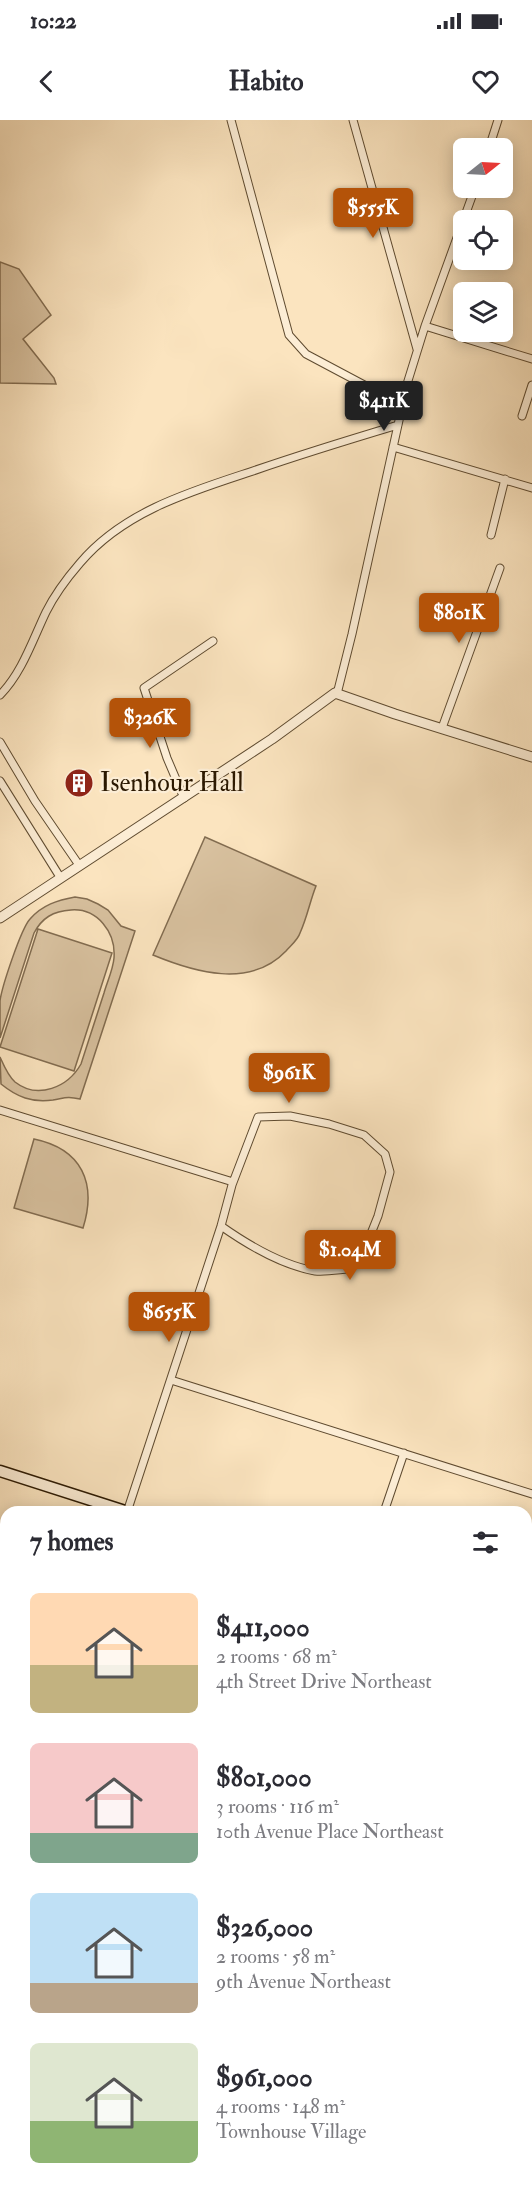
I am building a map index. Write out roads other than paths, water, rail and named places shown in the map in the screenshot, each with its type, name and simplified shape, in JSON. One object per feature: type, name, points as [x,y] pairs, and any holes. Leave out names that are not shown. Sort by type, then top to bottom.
[{"type":"main road","points":[[0,1471],[109,1506]]},
{"type":"street","points":[[231,120],[289,335],[306,354],[402,405]]},
{"type":"street","points":[[353,120],[417,350]]},
{"type":"street","points":[[492,138],[498,120]]},
{"type":"street","points":[[0,918],[272,739],[338,690],[402,405],[425,326],[471,198]]},
{"type":"street","points":[[425,326],[532,359]]},
{"type":"street","points":[[522,416],[532,386]]},
{"type":"street","points":[[0,695],[10,683],[48,609],[68,578],[90,553],[126,523],[152,508],[201,488],[398,425]]},
{"type":"street","points":[[393,447],[532,488]]},
{"type":"street","points":[[491,535],[505,479]]},
{"type":"street","points":[[442,728],[500,568]]},
{"type":"street","points":[[184,798],[166,758],[144,688],[213,641]]},
{"type":"street","points":[[335,693],[532,757]]},
{"type":"street","points":[[0,742],[35,801],[79,865]]},
{"type":"street","points":[[0,781],[60,877]]},
{"type":"street","points":[[0,1110],[233,1182]]},
{"type":"street","points":[[130,1506],[221,1226],[233,1182],[258,1117],[290,1116],[329,1124],[364,1135],[385,1154],[390,1172],[378,1216],[366,1246],[348,1269],[316,1271],[288,1263],[241,1240],[221,1226]]},
{"type":"street","points":[[171,1380],[532,1494]]},
{"type":"street","points":[[386,1506],[404,1453]]},
{"type":"place","name":"Isenhour Hall","points":[[79,783]]}]
